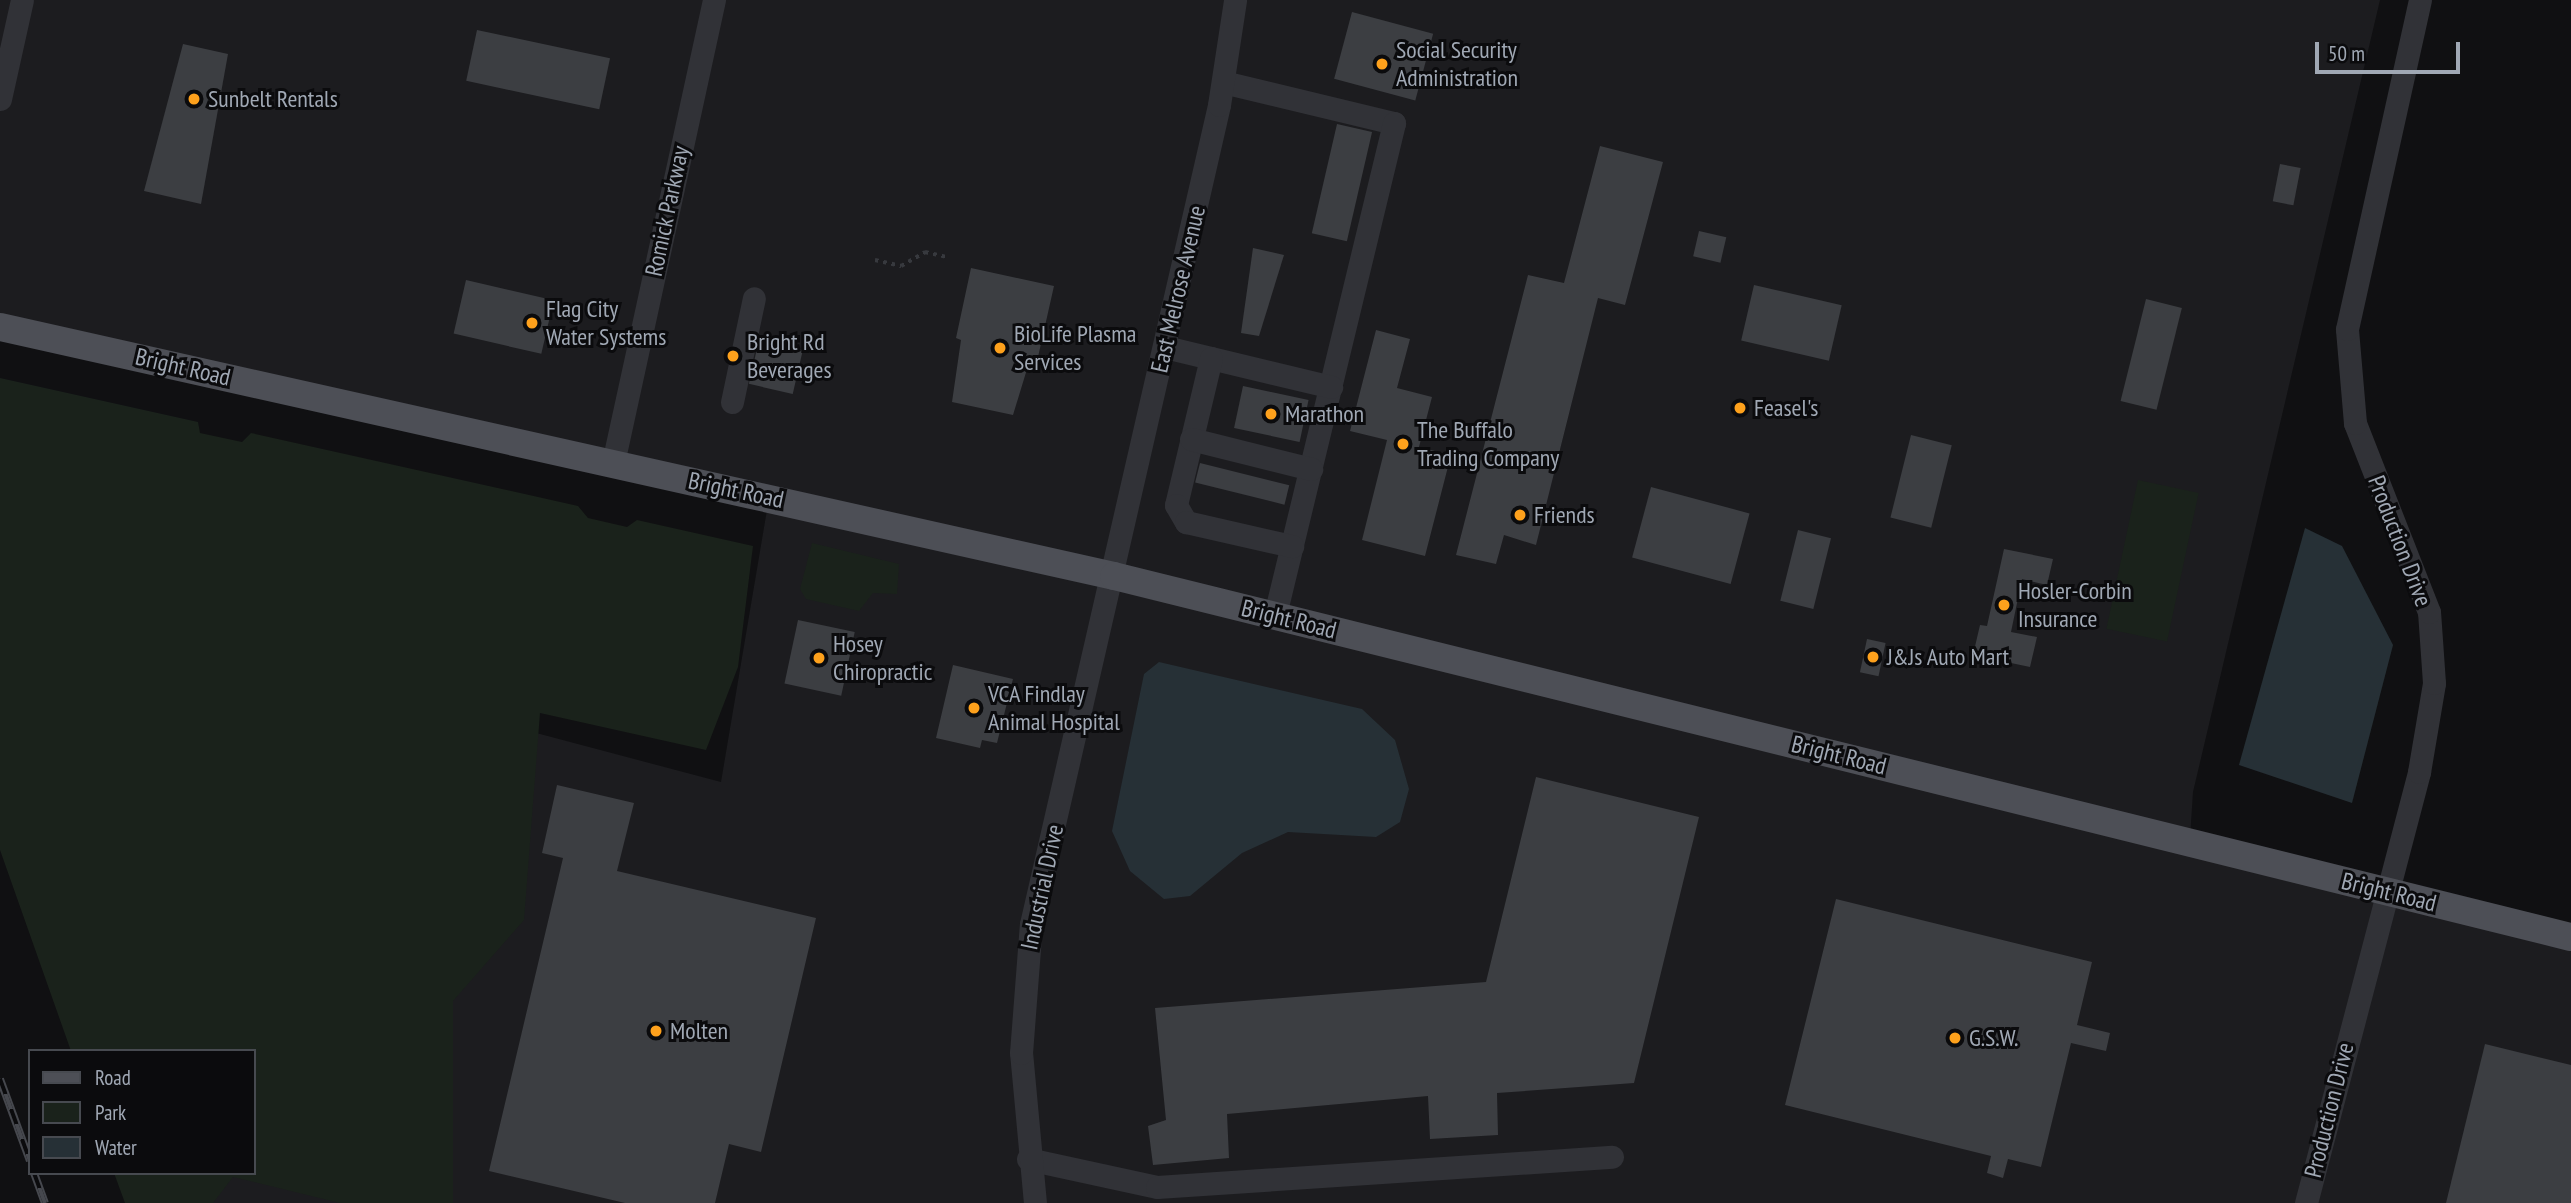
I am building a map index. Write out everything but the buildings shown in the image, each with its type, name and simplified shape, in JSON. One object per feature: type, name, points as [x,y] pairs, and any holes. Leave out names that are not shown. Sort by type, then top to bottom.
[{"type":"main road","name":"Bright Road","points":[[0,327],[1114,576],[2571,937]]},
{"type":"street","points":[[0,99],[22,0]]},
{"type":"street","name":"Romick Parkway","points":[[613,463],[714,0]]},
{"type":"street","name":"East Melrose Avenue","points":[[1114,576],[1223,82],[1235,0]]},
{"type":"street","name":"Production Drive","points":[[2306,1203],[2383,891],[2418,772],[2433,671],[2429,612],[2355,423],[2347,329],[2420,0]]},
{"type":"street","points":[[1223,82],[1394,123],[1275,615]]},
{"type":"street","points":[[732,402],[754,298]]},
{"type":"street","points":[[1165,347],[1331,387]]},
{"type":"street","points":[[1211,358],[1176,505],[1186,522],[1292,546]]},
{"type":"street","points":[[1191,439],[1311,469]]},
{"type":"street","name":"Industrial Drive","points":[[1035,1203],[1028,1159],[1021,1042],[1031,924],[1114,576]]},
{"type":"street","points":[[1028,1159],[1157,1187],[1612,1157]]},
{"type":"path","points":[[875,260],[901,266],[925,252],[947,257]]},
{"type":"shaded area","points":[[0,0],[2380,0],[2193,792],[2190,838],[2571,931],[2571,1203],[126,1203],[116,1175],[256,1175],[256,1049],[253,1049],[0,591],[721,782],[769,498],[0,327]]},
{"type":"green space","points":[[0,378],[198,422],[200,433],[242,442],[251,433],[578,506],[588,518],[627,527],[637,520],[753,546],[738,667],[706,750],[540,713],[524,920],[453,1001],[453,1203],[340,1203],[233,1177],[213,1203],[125,1203],[115,1175],[256,1175],[256,1049],[70,1049],[0,850]]},
{"type":"green space","points":[[2138,480],[2199,493],[2167,642],[2106,629]]},
{"type":"green space","points":[[812,543],[899,564],[897,594],[873,593],[859,611],[806,599],[800,589]]},
{"type":"water","points":[[2305,528],[2342,546],[2393,645],[2352,803],[2239,765]]},
{"type":"water","points":[[1159,662],[1362,709],[1395,740],[1409,789],[1400,822],[1376,837],[1288,832],[1242,853],[1190,896],[1164,899],[1130,871],[1112,831],[1144,674]]},
{"type":"railway","points":[[0,1079],[28,1156]]},
{"type":"railway","points":[[35,1175],[45,1203]]},
{"type":"place","name":"Social Security Administration","points":[[1382,64]]},
{"type":"place","name":"Sunbelt Rentals","points":[[194,99]]},
{"type":"place","name":"Flag City Water Systems","points":[[532,323]]},
{"type":"place","name":"BioLife Plasma Services","points":[[1000,348]]},
{"type":"place","name":"Bright Rd Beverages","points":[[733,356]]},
{"type":"place","name":"Feasel's","points":[[1740,408]]},
{"type":"place","name":"Marathon","points":[[1271,414]]},
{"type":"place","name":"The Buffalo Trading Company","points":[[1403,444]]},
{"type":"place","name":"Friends","points":[[1520,515]]},
{"type":"place","name":"Hosler-Corbin Insurance","points":[[2004,605]]},
{"type":"place","name":"J&Js Auto Mart","points":[[1873,657]]},
{"type":"place","name":"Hosey Chiropractic","points":[[819,658]]},
{"type":"place","name":"VCA Findlay Animal Hospital","points":[[974,708]]},
{"type":"place","name":"Molten","points":[[656,1031]]},
{"type":"place","name":"G.S.W.","points":[[1955,1038]]}]
